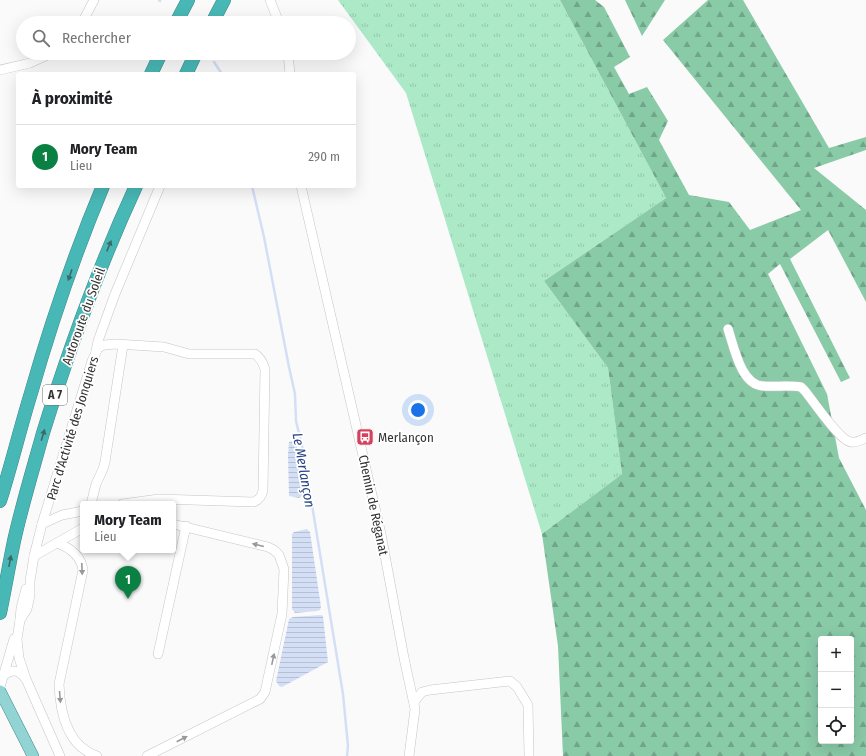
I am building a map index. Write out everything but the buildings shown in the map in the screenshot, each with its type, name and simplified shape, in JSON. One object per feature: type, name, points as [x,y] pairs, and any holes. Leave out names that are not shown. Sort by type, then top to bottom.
[{"type":"highway","points":[[180,16],[188,0]]},
{"type":"highway","points":[[216,16],[224,0]]},
{"type":"highway","points":[[152,72],[158,60]]},
{"type":"highway","points":[[187,72],[193,60]]},
{"type":"highway","name":"Autoroute du Soleil","points":[[0,502],[31,393],[53,324],[88,223],[102,188]]},
{"type":"highway","name":"Autoroute du Soleil","points":[[0,613],[14,541],[34,464],[57,388],[88,298],[114,234],[135,188]]},
{"type":"main road","points":[[3,696],[33,756]]},
{"type":"street","points":[[86,16],[94,0]]},
{"type":"street","points":[[270,0],[276,16]]},
{"type":"street","points":[[0,70],[37,60]]},
{"type":"street","points":[[289,60],[290,72]]},
{"type":"street","points":[[96,351],[98,341],[115,294],[159,188]]},
{"type":"street","name":"Chemin de Réganat","points":[[301,188],[382,534],[404,658],[416,709],[409,756]]},
{"type":"street","points":[[728,329],[742,370],[748,379],[754,384],[762,386],[800,387],[806,391],[830,424],[846,441],[852,442],[866,438]]},
{"type":"street","name":"Parc d'Activité des Jonquiers","points":[[60,756],[26,679],[17,647],[20,623],[27,609],[30,595],[30,581],[34,556],[42,524],[96,351],[104,345],[123,345],[164,347],[189,354],[255,354],[260,357],[265,369],[263,495],[254,502],[159,499],[144,501]]},
{"type":"street","points":[[92,501],[96,484],[105,462],[123,345]]},
{"type":"street","name":"Parc d'Activité des Jonquiers","points":[[42,524],[62,515],[80,512]]},
{"type":"street","points":[[147,756],[260,699],[265,692],[282,614],[284,569],[279,555],[274,550],[268,547],[176,524]]},
{"type":"street","points":[[158,654],[186,526]]},
{"type":"street","points":[[34,556],[80,529]]},
{"type":"street","points":[[58,543],[64,545],[80,558],[83,570],[59,684],[59,698],[62,714],[77,745],[88,753],[97,756]]},
{"type":"street","points":[[0,687],[20,623]]},
{"type":"street","points":[[3,676],[11,670],[15,670],[26,679]]},
{"type":"street","points":[[414,702],[422,692],[430,690],[510,681],[517,687],[528,705],[529,756]]},
{"type":"green space","points":[[338,0],[560,0],[666,198],[544,281],[608,368],[622,474],[542,534],[406,93],[356,25],[356,16],[350,16]]},
{"type":"green space","points":[[560,0],[595,0],[604,7],[630,57],[614,67],[629,94],[647,87],[668,121],[659,140],[689,195],[729,202],[750,230],[801,210],[663,40],[708,0],[743,0],[829,148],[866,137],[866,150],[814,168],[866,210],[866,302],[828,230],[790,259],[850,378],[841,382],[780,264],[768,274],[827,394],[839,458],[866,510],[866,756],[563,756],[558,646],[542,534],[622,474],[608,368],[544,281],[666,198]]},
{"type":"green space","points":[[625,0],[665,0],[642,36]]},
{"type":"water","points":[[293,441],[297,447],[302,496],[299,498],[289,496],[288,455],[289,442]]},
{"type":"water","points":[[307,529],[310,532],[321,607],[320,610],[317,611],[295,613],[292,609],[292,534],[294,532]]},
{"type":"water","points":[[323,616],[328,662],[282,687],[279,686],[276,681],[289,619],[293,617]]},
{"type":"waterway","name":"Le Merlançon","points":[[214,62],[221,72]]},
{"type":"waterway","name":"Le Merlançon","points":[[252,188],[264,237],[295,394],[296,421],[303,450],[343,694],[348,746],[347,756]]},
{"type":"place","name":"Merlançon","points":[[365,437]]},
{"type":"place","name":"Mory Team","points":[[128,599]]}]
